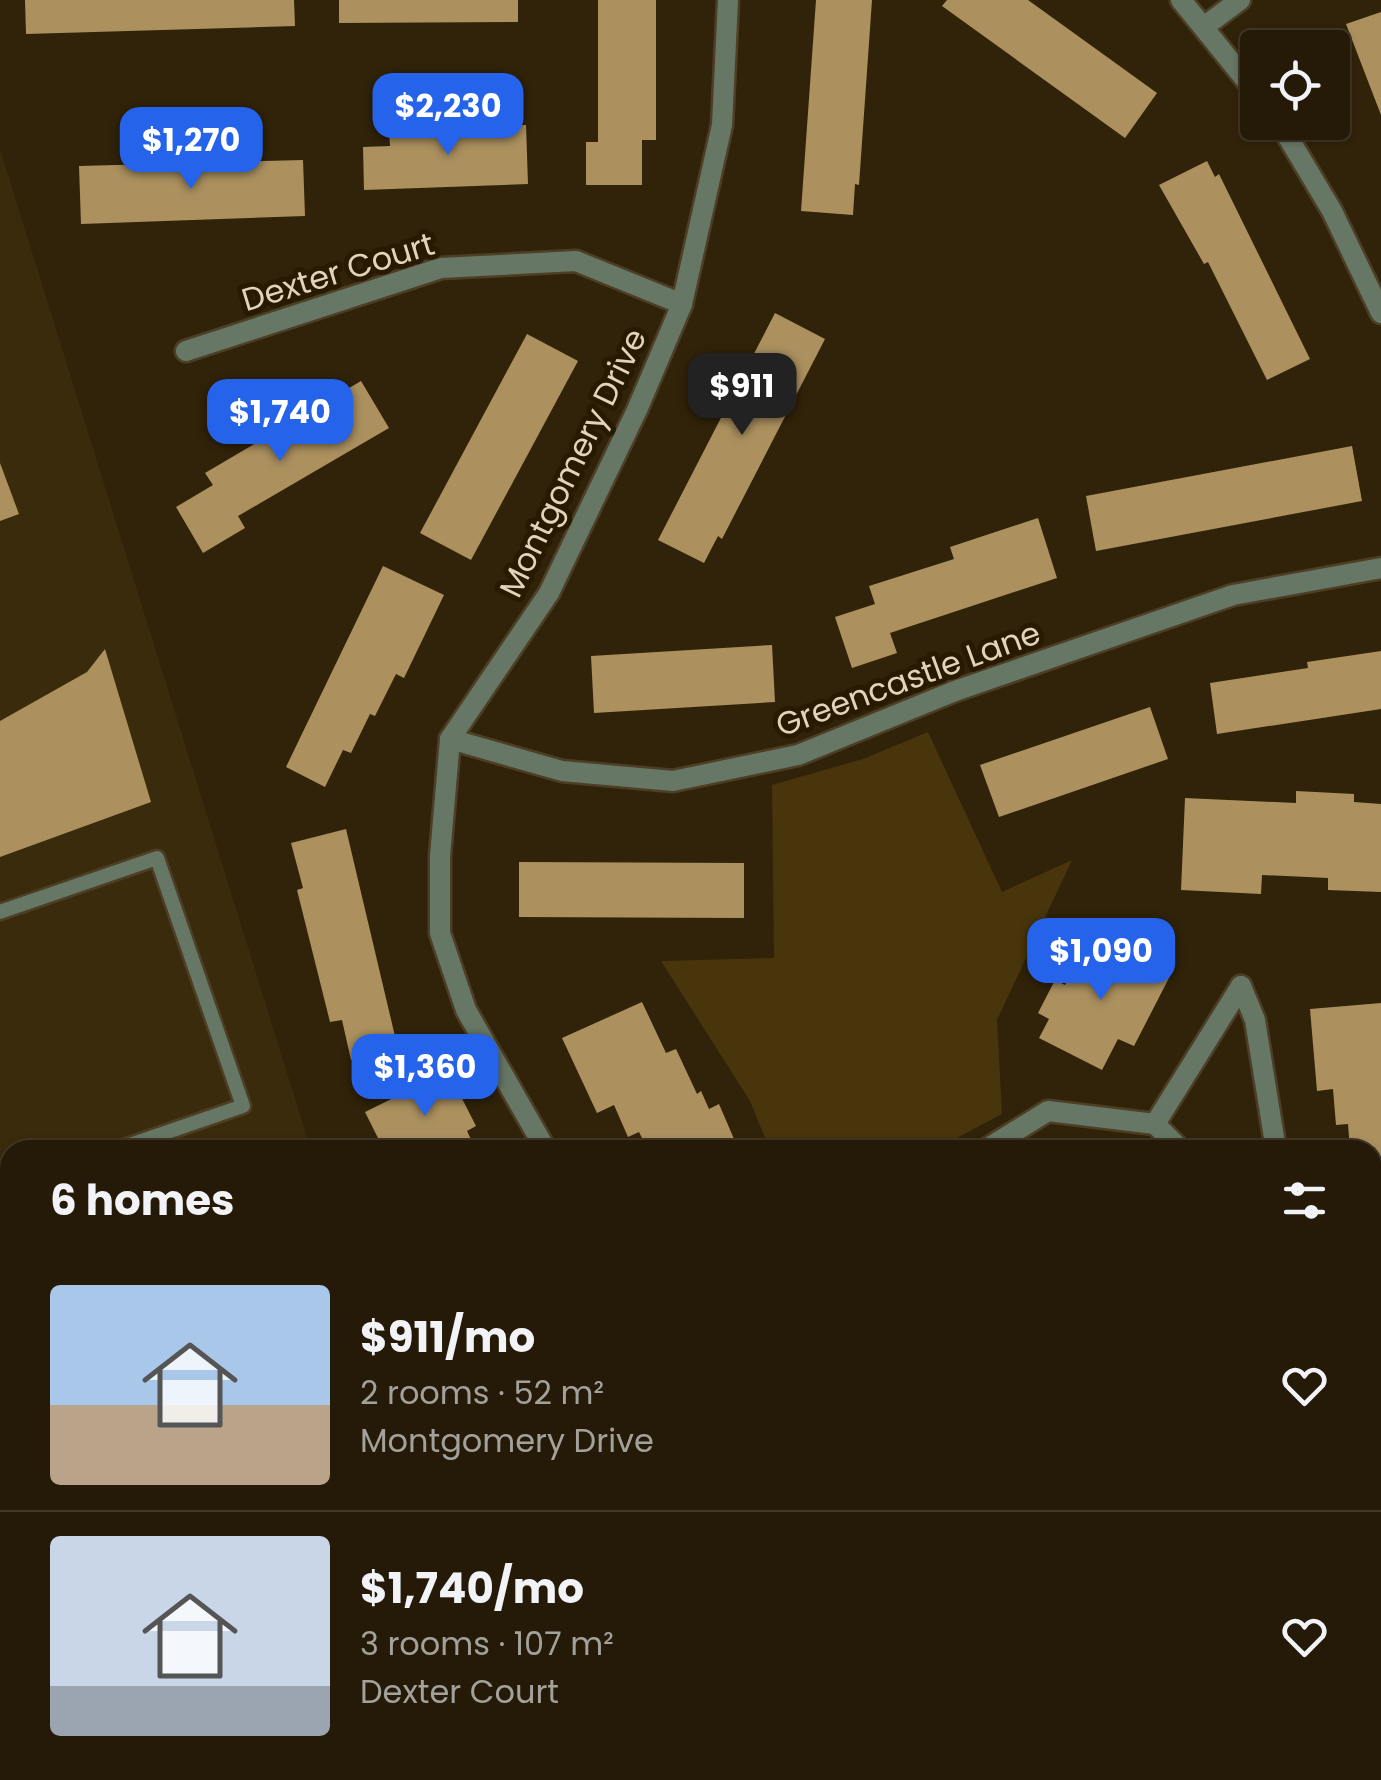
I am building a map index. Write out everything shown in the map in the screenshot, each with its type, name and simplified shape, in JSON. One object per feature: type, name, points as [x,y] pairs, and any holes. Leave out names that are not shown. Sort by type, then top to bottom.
[{"type":"street","name":"Montgomery Drive","points":[[540,1140],[466,1010],[440,933],[440,856],[450,739],[549,593],[637,410],[682,304],[722,126],[728,0]]},
{"type":"street","points":[[1181,0],[1240,72]]},
{"type":"street","points":[[1205,26],[1240,0]]},
{"type":"street","points":[[1290,140],[1332,211],[1381,313]]},
{"type":"street","name":"Dexter Court","points":[[186,350],[441,268],[576,261],[682,304]]},
{"type":"street","name":"Greencastle Lane","points":[[450,739],[562,771],[673,780],[798,755],[955,691],[1233,594],[1381,568]]},
{"type":"street","points":[[1155,1124],[1241,986],[1256,1020],[1274,1140]]},
{"type":"street","points":[[1001,1140],[1048,1110],[1155,1124],[1171,1140]]},
{"type":"lane","points":[[0,912],[157,858],[243,1106],[144,1140]]},
{"type":"shaded area","points":[[0,149],[308,1140],[0,1140]]},
{"type":"shaded area","points":[[928,732],[1002,892],[1072,860],[997,1020],[1002,1114],[953,1140],[766,1140],[750,1101],[661,961],[774,958],[772,785],[863,759]]},
{"type":"building","points":[[25,0],[294,0],[295,26],[26,34]]},
{"type":"building","points":[[339,0],[518,0],[518,22],[339,23]]},
{"type":"building","points":[[598,0],[656,0],[656,140],[642,140],[642,185],[586,185],[586,142],[598,142]]},
{"type":"building","points":[[816,0],[872,0],[859,185],[855,184],[853,215],[801,211]]},
{"type":"building","points":[[947,0],[1028,0],[1157,93],[1125,138],[942,6]]},
{"type":"building","points":[[1381,12],[1381,115],[1350,30],[1346,24]]},
{"type":"building","points":[[526,125],[528,184],[364,190],[363,147],[390,146],[389,130]]},
{"type":"building","points":[[303,160],[305,216],[81,224],[79,166]]},
{"type":"building","points":[[1207,161],[1215,177],[1219,174],[1310,359],[1267,380],[1208,262],[1204,264],[1159,185]]},
{"type":"building","points":[[775,313],[825,339],[722,539],[718,536],[704,563],[658,540]]},
{"type":"building","points":[[527,334],[578,361],[471,560],[420,533]]},
{"type":"building","points":[[361,381],[389,428],[238,516],[245,528],[203,553],[176,507],[213,485],[205,473]]},
{"type":"building","points":[[1352,446],[1362,501],[1096,551],[1086,496]]},
{"type":"building","points":[[0,463],[19,514],[0,521]]},
{"type":"building","points":[[1038,518],[1057,578],[890,633],[897,653],[852,668],[835,617],[875,604],[869,586],[954,559],[950,547]]},
{"type":"building","points":[[383,566],[444,595],[404,678],[396,674],[375,716],[370,714],[351,753],[343,750],[325,787],[286,767]]},
{"type":"building","points":[[772,645],[775,702],[594,713],[591,656]]},
{"type":"building","points":[[105,649],[151,802],[0,857],[0,721],[87,672]]},
{"type":"building","points":[[1381,651],[1381,709],[1217,734],[1210,683],[1308,668],[1307,662]]},
{"type":"building","points":[[1150,707],[1168,759],[999,817],[980,765]]},
{"type":"building","points":[[1296,791],[1354,794],[1354,802],[1381,804],[1381,892],[1328,890],[1328,878],[1262,875],[1261,894],[1181,890],[1185,798],[1296,803]]},
{"type":"building","points":[[346,829],[398,1049],[351,1060],[342,1020],[330,1022],[297,890],[303,888],[291,843]]},
{"type":"building","points":[[519,862],[744,863],[744,918],[519,917]]},
{"type":"building","points":[[1091,935],[1170,976],[1134,1046],[1118,1039],[1102,1070],[1039,1038],[1049,1019],[1038,1013],[1055,980],[1065,985]]},
{"type":"building","points":[[642,1002],[666,1053],[676,1049],[697,1094],[701,1091],[709,1109],[719,1104],[734,1139],[643,1140],[639,1132],[628,1137],[614,1105],[597,1113],[562,1038]]},
{"type":"building","points":[[1381,1003],[1381,1140],[1349,1140],[1348,1124],[1336,1125],[1333,1089],[1317,1091],[1310,1009]]},
{"type":"building","points":[[448,1071],[476,1126],[467,1131],[471,1140],[379,1140],[365,1112]]}]
